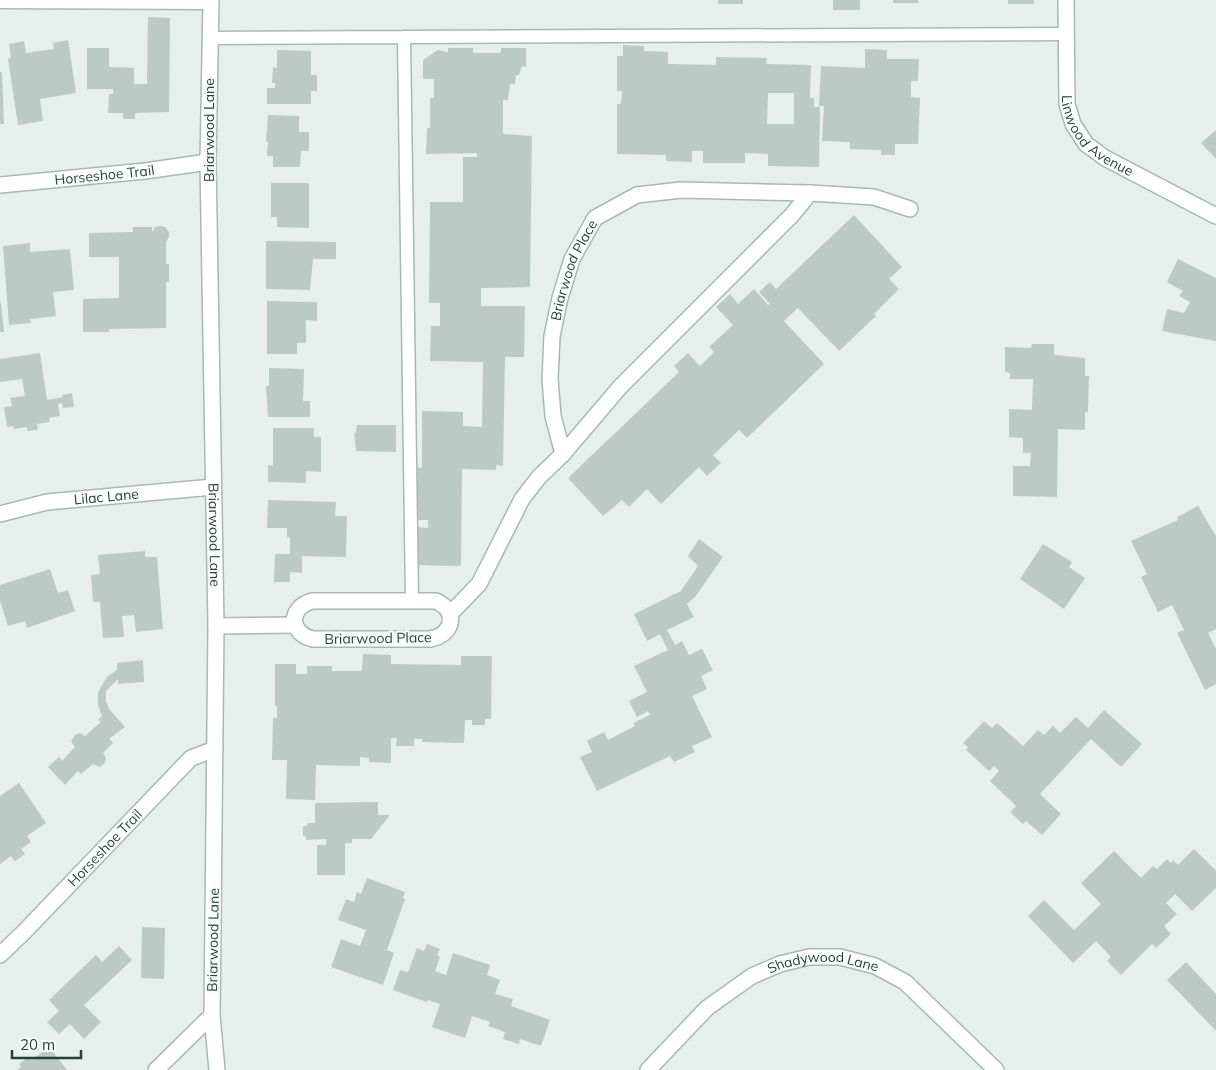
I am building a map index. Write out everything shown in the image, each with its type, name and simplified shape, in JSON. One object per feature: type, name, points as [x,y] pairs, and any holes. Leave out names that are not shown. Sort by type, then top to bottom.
[{"type":"street","name":"Linwood Avenue","points":[[1066,0],[1067,104],[1073,124],[1086,144],[1105,158],[1216,216]]},
{"type":"street","name":"Briarwood Lane","points":[[211,2],[208,162],[216,626],[212,1015],[217,1070]]},
{"type":"street","name":"Horseshoe Trail","points":[[0,185],[144,171],[208,162]]},
{"type":"street","name":"Briarwood Place","points":[[563,454],[552,407],[550,379],[552,336],[560,298],[572,259],[595,218],[637,195],[681,190],[810,193],[874,197],[910,209]]},
{"type":"street","name":"Briarwood Place","points":[[295,625],[299,632],[313,639],[430,639],[438,638],[444,634],[449,628],[450,614],[480,584],[522,499],[539,478],[563,454],[620,388],[792,215],[810,193]]},
{"type":"street","name":"Lilac Lane","points":[[0,514],[47,502],[213,488]]},
{"type":"street","points":[[216,626],[295,625],[294,616],[298,609],[304,603],[312,600],[436,601],[442,604],[450,614]]},
{"type":"street","name":"Horseshoe Trail","points":[[0,955],[191,758],[215,749]]},
{"type":"street","name":"Shadywood Lane","points":[[648,1070],[707,1008],[752,976],[780,964],[809,957],[840,957],[875,966],[905,982],[996,1070]]},
{"type":"street","points":[[156,1070],[212,1015]]},
{"type":"lane","points":[[0,2],[211,2]]},
{"type":"lane","points":[[210,38],[1066,34]]},
{"type":"lane","points":[[404,37],[412,600]]},
{"type":"building","points":[[718,0],[743,0],[743,4],[718,4]]},
{"type":"building","points":[[833,0],[860,0],[860,10],[833,10]]},
{"type":"building","points":[[893,0],[918,0],[918,3],[893,3]]},
{"type":"building","points":[[1008,0],[1034,0],[1034,4],[1008,4]]},
{"type":"building","points":[[148,17],[170,18],[169,112],[135,113],[135,119],[123,119],[123,113],[108,113],[109,94],[113,94],[113,89],[87,89],[87,48],[109,48],[109,67],[134,68],[134,84],[147,84]]},
{"type":"building","points":[[68,40],[76,93],[40,99],[43,121],[18,125],[8,59],[11,58],[9,44],[24,41],[26,53],[54,49],[53,43]]},
{"type":"building","points":[[623,45],[644,46],[644,51],[668,52],[668,64],[716,65],[716,57],[767,58],[766,64],[811,65],[810,98],[814,98],[814,107],[820,107],[819,167],[768,166],[768,154],[745,153],[745,163],[703,163],[703,151],[692,151],[692,162],[666,161],[666,155],[617,154],[617,104],[621,104],[622,91],[617,91],[617,56],[623,56]],"holes":[[[768,93],[794,93],[794,124],[767,124]]]},
{"type":"building","points":[[448,48],[473,48],[473,53],[501,53],[501,48],[526,48],[526,67],[522,66],[519,75],[516,75],[515,84],[510,84],[508,100],[503,100],[503,134],[532,136],[530,287],[481,288],[481,306],[525,306],[524,357],[505,357],[503,466],[496,465],[496,470],[462,469],[461,566],[414,565],[415,527],[428,528],[428,520],[413,520],[414,467],[422,468],[422,411],[463,412],[463,426],[482,427],[483,362],[430,361],[431,326],[440,326],[440,303],[429,303],[430,202],[463,202],[463,157],[477,157],[477,153],[426,154],[427,128],[430,128],[430,98],[434,98],[434,79],[423,79],[423,60],[438,50],[448,52]]},
{"type":"building","points":[[865,49],[887,50],[887,59],[919,59],[918,81],[911,81],[911,97],[920,98],[918,144],[895,144],[895,155],[881,155],[881,150],[850,149],[850,142],[822,141],[824,106],[819,106],[821,66],[865,68]]},
{"type":"building","points":[[277,50],[311,51],[311,75],[317,75],[317,91],[311,91],[311,104],[267,104],[267,88],[275,88],[275,83],[272,83],[273,67],[277,68]]},
{"type":"building","points":[[0,72],[2,72],[4,124],[0,124]]},
{"type":"building","points":[[268,115],[299,116],[299,132],[309,132],[309,151],[301,151],[300,167],[273,167],[273,156],[267,156]]},
{"type":"building","points":[[1216,130],[1216,159],[1201,143]]},
{"type":"building","points":[[271,183],[309,183],[309,228],[277,227],[277,217],[271,217]]},
{"type":"building","points":[[854,215],[902,267],[889,279],[899,289],[874,314],[876,316],[839,351],[798,308],[784,321],[824,364],[747,438],[739,430],[713,455],[721,463],[707,476],[699,467],[661,504],[647,489],[629,507],[622,500],[603,516],[568,478],[679,372],[674,366],[688,353],[700,366],[714,352],[709,347],[733,325],[716,307],[730,294],[738,304],[754,289],[768,305],[770,304],[759,292],[770,282],[776,289]]},
{"type":"building","points":[[133,227],[152,227],[152,232],[155,227],[165,227],[169,232],[166,242],[166,264],[169,264],[169,282],[166,282],[166,328],[109,329],[109,332],[83,332],[83,299],[119,298],[119,257],[89,257],[89,233],[133,232]]},
{"type":"building","points":[[266,241],[336,242],[336,259],[313,259],[310,290],[266,289]]},
{"type":"building","points":[[30,243],[30,252],[70,249],[74,290],[53,292],[56,316],[30,319],[31,323],[9,325],[3,246]]},
{"type":"building","points":[[1178,259],[1216,278],[1216,341],[1162,331],[1167,309],[1184,313],[1190,302],[1179,296],[1183,291],[1167,282]]},
{"type":"building","points":[[267,301],[317,302],[317,321],[306,320],[306,343],[297,343],[297,354],[267,354]]},
{"type":"building","points":[[1,303],[4,332],[0,332]]},
{"type":"building","points":[[1032,344],[1054,344],[1054,355],[1085,358],[1085,376],[1089,376],[1088,412],[1085,412],[1085,430],[1058,429],[1057,497],[1013,496],[1013,466],[1030,466],[1031,453],[1023,453],[1023,438],[1009,437],[1009,409],[1032,410],[1033,379],[1010,379],[1010,373],[1005,372],[1005,347],[1031,348]]},
{"type":"building","points":[[40,353],[47,400],[72,393],[74,407],[63,408],[62,403],[58,404],[60,416],[49,418],[50,422],[37,424],[38,430],[27,431],[27,427],[14,429],[13,426],[7,427],[4,407],[12,406],[10,398],[25,396],[22,379],[0,382],[0,359]]},
{"type":"building","points":[[269,368],[304,369],[303,401],[310,401],[310,417],[268,417],[266,386],[269,386]]},
{"type":"building","points":[[357,425],[396,425],[396,452],[356,451],[354,433],[356,433]]},
{"type":"building","points":[[273,428],[314,428],[314,437],[321,437],[321,472],[306,471],[306,483],[268,482],[268,465],[273,466]]},
{"type":"building","points":[[268,500],[336,502],[335,516],[347,516],[346,557],[302,556],[302,573],[290,572],[290,582],[274,582],[275,554],[290,554],[290,537],[287,537],[287,528],[267,528]]},
{"type":"building","points":[[1198,506],[1216,536],[1216,629],[1208,633],[1216,649],[1216,684],[1205,690],[1177,633],[1184,630],[1172,605],[1158,612],[1141,577],[1147,574],[1131,541],[1178,520],[1177,517]]},
{"type":"building","points":[[699,539],[723,557],[695,597],[687,604],[694,617],[667,630],[675,645],[682,641],[689,655],[702,649],[713,670],[701,676],[707,689],[692,696],[712,737],[692,746],[695,752],[674,762],[670,756],[597,791],[580,757],[592,752],[587,741],[604,732],[608,740],[635,726],[633,723],[650,715],[648,711],[637,717],[629,701],[647,692],[634,666],[668,650],[660,634],[647,641],[634,614],[681,591],[698,566],[688,556]]},
{"type":"building","points":[[1043,544],[1072,562],[1069,567],[1085,578],[1064,609],[1020,579]]},
{"type":"building","points":[[145,551],[145,557],[157,557],[163,629],[136,632],[134,615],[122,616],[124,637],[103,638],[100,602],[93,602],[91,575],[100,574],[98,555]]},
{"type":"building","points":[[50,569],[58,593],[68,590],[75,611],[27,628],[25,621],[8,626],[0,601],[0,585]]},
{"type":"building","points":[[363,654],[391,655],[391,664],[461,665],[461,656],[492,656],[491,719],[485,719],[485,725],[472,725],[472,720],[465,720],[464,743],[422,742],[422,739],[414,739],[414,746],[396,746],[397,738],[391,738],[391,763],[369,762],[369,758],[360,757],[360,766],[316,765],[315,800],[286,799],[287,760],[272,760],[273,718],[277,718],[277,706],[275,706],[275,664],[296,664],[296,674],[307,674],[307,666],[332,666],[332,671],[362,671]]},
{"type":"building","points":[[143,660],[144,682],[118,684],[118,679],[106,691],[106,701],[109,709],[125,727],[109,739],[113,743],[103,753],[106,758],[105,763],[100,767],[93,764],[81,774],[78,771],[65,785],[48,767],[59,757],[62,761],[75,747],[71,741],[75,735],[80,733],[85,736],[101,722],[98,720],[102,716],[98,705],[98,692],[107,677],[117,670],[117,663]]},
{"type":"building","points":[[1104,710],[1142,744],[1121,767],[1091,739],[1040,794],[1061,814],[1042,835],[1026,821],[1023,824],[1010,812],[1016,806],[990,781],[999,771],[994,766],[989,771],[966,750],[968,747],[963,743],[984,721],[992,728],[997,723],[1023,746],[1038,730],[1044,735],[1053,726],[1060,733],[1076,717],[1088,728]]},
{"type":"building","points":[[19,783],[46,823],[27,836],[31,842],[21,849],[25,854],[15,861],[11,856],[0,864],[0,796]]},
{"type":"building","points":[[378,802],[378,815],[390,815],[371,839],[352,839],[352,843],[345,843],[345,875],[317,875],[317,845],[326,845],[326,839],[306,840],[306,836],[303,836],[303,826],[307,826],[307,823],[315,823],[315,803]]},
{"type":"building","points":[[1194,849],[1216,871],[1216,888],[1192,911],[1175,894],[1166,903],[1177,914],[1164,926],[1171,934],[1156,948],[1152,944],[1121,975],[1107,961],[1111,957],[1096,941],[1073,963],[1028,916],[1044,900],[1074,930],[1101,904],[1081,883],[1114,851],[1141,878],[1153,866],[1157,869],[1167,859],[1171,863],[1173,860],[1178,865]]},
{"type":"building","points":[[367,878],[405,892],[403,898],[405,899],[387,950],[394,953],[383,985],[331,967],[341,939],[360,946],[366,930],[338,920],[346,899],[354,902],[357,892],[361,894]]},
{"type":"building","points":[[142,927],[165,928],[164,979],[141,978]]},
{"type":"building","points":[[427,944],[440,949],[437,955],[440,957],[435,971],[446,975],[453,953],[490,965],[487,975],[500,980],[495,994],[513,999],[511,1006],[550,1020],[541,1046],[520,1039],[519,1044],[503,1039],[505,1032],[488,1026],[490,1022],[472,1016],[465,1038],[432,1027],[440,1004],[428,1000],[427,1002],[393,990],[400,970],[408,972],[417,948],[424,951]]},
{"type":"building","points":[[119,946],[132,960],[84,1005],[101,1022],[84,1039],[70,1024],[59,1034],[47,1022],[59,1011],[49,1000],[96,955],[102,962]]},
{"type":"building","points":[[1186,962],[1216,994],[1216,1031],[1167,980]]},
{"type":"building","points":[[49,1047],[67,1070],[17,1070],[21,1067],[19,1064],[29,1057],[32,1060]]}]
